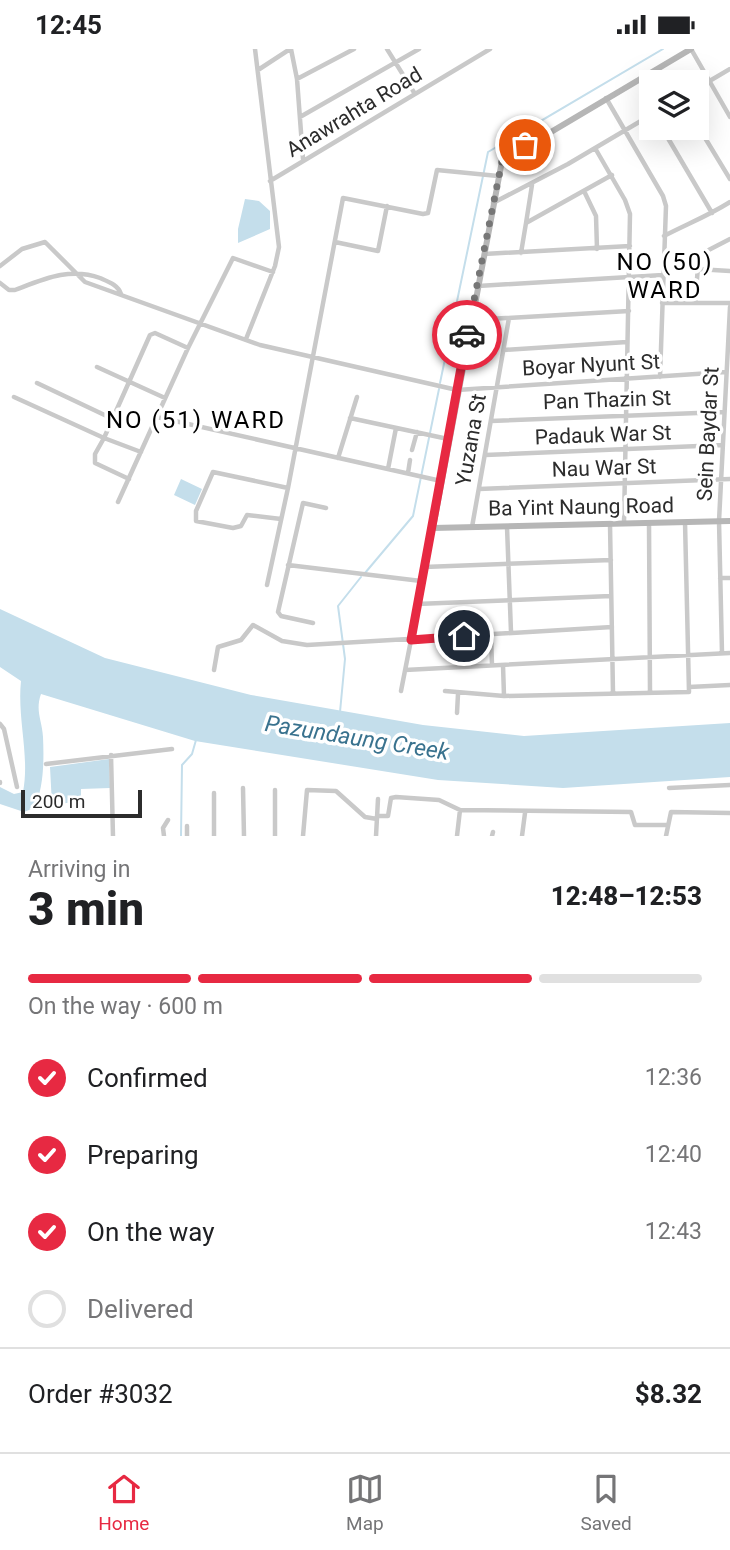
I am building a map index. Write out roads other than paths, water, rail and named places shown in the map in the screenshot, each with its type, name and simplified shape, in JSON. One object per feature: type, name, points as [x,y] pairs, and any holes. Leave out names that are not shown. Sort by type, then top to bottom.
[{"type":"main road","points":[[433,528],[482,254],[498,176],[505,157],[691,49]]},
{"type":"main road","name":"Ba Yint Naung Road","points":[[433,528],[730,521]]},
{"type":"street","points":[[246,339],[273,272],[279,247],[255,49]]},
{"type":"street","points":[[258,70],[291,49],[297,79],[303,160]]},
{"type":"street","points":[[297,79],[354,49]]},
{"type":"street","points":[[387,49],[415,94]]},
{"type":"street","points":[[300,117],[419,49]]},
{"type":"street","name":"Anawrahta Road","points":[[270,181],[490,49]]},
{"type":"street","points":[[691,49],[703,70]]},
{"type":"street","points":[[730,69],[709,81],[730,117]]},
{"type":"street","points":[[606,98],[663,196],[660,377]]},
{"type":"street","points":[[492,203],[533,184],[639,122]]},
{"type":"street","points":[[669,140],[712,213]]},
{"type":"street","points":[[706,140],[730,179]]},
{"type":"street","points":[[595,148],[612,175],[629,214],[624,524]]},
{"type":"street","points":[[267,585],[296,449],[343,198],[428,213],[437,170],[498,176]]},
{"type":"street","points":[[526,223],[612,175]]},
{"type":"street","points":[[521,253],[533,184]]},
{"type":"street","points":[[584,191],[596,216],[597,249]]},
{"type":"street","points":[[664,236],[730,202]]},
{"type":"street","points":[[335,242],[378,251],[387,206]]},
{"type":"street","points":[[695,303],[699,255],[730,239]]},
{"type":"street","name":"Boyar Nyunt St","points":[[0,266],[22,249],[45,242],[72,272],[85,282],[121,295],[246,339],[313,359],[457,390],[726,372]]},
{"type":"street","points":[[482,254],[630,246]]},
{"type":"street","points":[[118,502],[188,348],[233,258],[273,272]]},
{"type":"street","points":[[697,269],[730,271]]},
{"type":"street","points":[[0,283],[9,290],[15,290],[72,272]]},
{"type":"street","points":[[476,286],[663,275]]},
{"type":"street","points":[[662,303],[730,305]]},
{"type":"street","name":"Sein Baydar St","points":[[722,653],[719,521],[730,305]]},
{"type":"street","points":[[470,320],[629,311]]},
{"type":"street","name":"Yuzana St","points":[[475,527],[479,489],[509,318]]},
{"type":"street","points":[[129,479],[95,463],[94,454],[104,438],[152,333],[188,348]]},
{"type":"street","points":[[504,350],[627,342]]},
{"type":"street","points":[[97,367],[165,398]]},
{"type":"street","points":[[37,383],[113,419]]},
{"type":"street","points":[[14,397],[141,452]]},
{"type":"street","points":[[338,458],[357,397]]},
{"type":"street","name":"Pan Thazin St","points":[[491,421],[724,412]]},
{"type":"street","points":[[157,417],[441,481]]},
{"type":"street","points":[[350,418],[448,439]]},
{"type":"street","points":[[388,469],[396,428]]},
{"type":"street","points":[[412,450],[417,432]]},
{"type":"street","name":"Padauk War St","points":[[485,455],[723,446]]},
{"type":"street","points":[[408,474],[411,460]]},
{"type":"street","points":[[281,519],[247,515],[241,526],[233,528],[197,521],[196,511],[213,472],[288,488]]},
{"type":"street","name":"Nau War St","points":[[479,489],[730,479]]},
{"type":"street","points":[[313,623],[279,614],[303,503],[326,508]]},
{"type":"street","points":[[685,522],[689,689]]},
{"type":"street","points":[[649,523],[650,693]]},
{"type":"street","points":[[610,524],[613,693]]},
{"type":"street","points":[[508,527],[511,632]]},
{"type":"street","points":[[401,691],[433,528]]},
{"type":"street","points":[[424,567],[611,560]]},
{"type":"street","points":[[288,565],[421,581]]},
{"type":"street","points":[[720,578],[730,578]]},
{"type":"street","points":[[417,604],[611,596]]},
{"type":"street","points":[[215,670],[218,647],[241,641],[253,625],[293,644],[411,640],[612,627]]},
{"type":"street","points":[[491,634],[492,665]]},
{"type":"street","points":[[405,670],[730,653]]},
{"type":"street","points":[[503,664],[504,696]]},
{"type":"street","points":[[445,691],[504,696],[650,693],[730,685]]},
{"type":"street","points":[[457,713],[458,694]]},
{"type":"street","points":[[0,725],[8,746],[17,787]]},
{"type":"street","points":[[0,750],[8,746]]},
{"type":"street","points":[[46,764],[172,749]]},
{"type":"street","points":[[111,755],[113,836]]},
{"type":"street","points":[[669,788],[730,785]]},
{"type":"street","points":[[243,788],[244,836]]},
{"type":"street","points":[[275,790],[275,836]]},
{"type":"street","points":[[303,836],[307,790],[336,791],[365,817],[388,816],[394,797],[439,800],[460,810],[631,812],[635,825],[667,825]]},
{"type":"street","points":[[214,793],[214,836]]},
{"type":"street","points":[[376,836],[377,799]]},
{"type":"street","points":[[457,836],[460,810]]},
{"type":"street","points":[[522,836],[525,812]]},
{"type":"street","points":[[666,836],[671,812],[730,813]]},
{"type":"street","points":[[164,836],[163,828],[168,820]]},
{"type":"street","points":[[187,826],[187,836]]},
{"type":"water","points":[[245,199],[259,201],[270,211],[270,229],[238,243],[238,229]]},
{"type":"water","points":[[181,479],[202,489],[195,505],[174,495]]},
{"type":"water","name":"Pazundaung Creek","points":[[0,609],[105,658],[251,695],[423,725],[524,736],[730,723],[730,777],[563,788],[438,780],[195,741],[41,694],[39,715],[43,737],[42,783],[34,808],[24,812],[0,804],[0,787],[14,794],[23,792],[25,765],[21,681],[0,667]]},
{"type":"water","points":[[109,759],[110,788],[81,789],[81,801],[52,805],[50,767]]},
{"type":"waterway","points":[[440,383],[488,152],[663,49]]},
{"type":"waterway","points":[[365,573],[413,516],[439,389]]},
{"type":"waterway","name":"Pazundaung Creek","points":[[340,712],[345,659],[338,606],[361,577]]},
{"type":"waterway","points":[[181,836],[182,765],[192,754],[196,740]]},
{"type":"district","name":"NO (50) WARD","points":[[665,276]]},
{"type":"district","name":"NO (51) WARD","points":[[196,420]]}]
